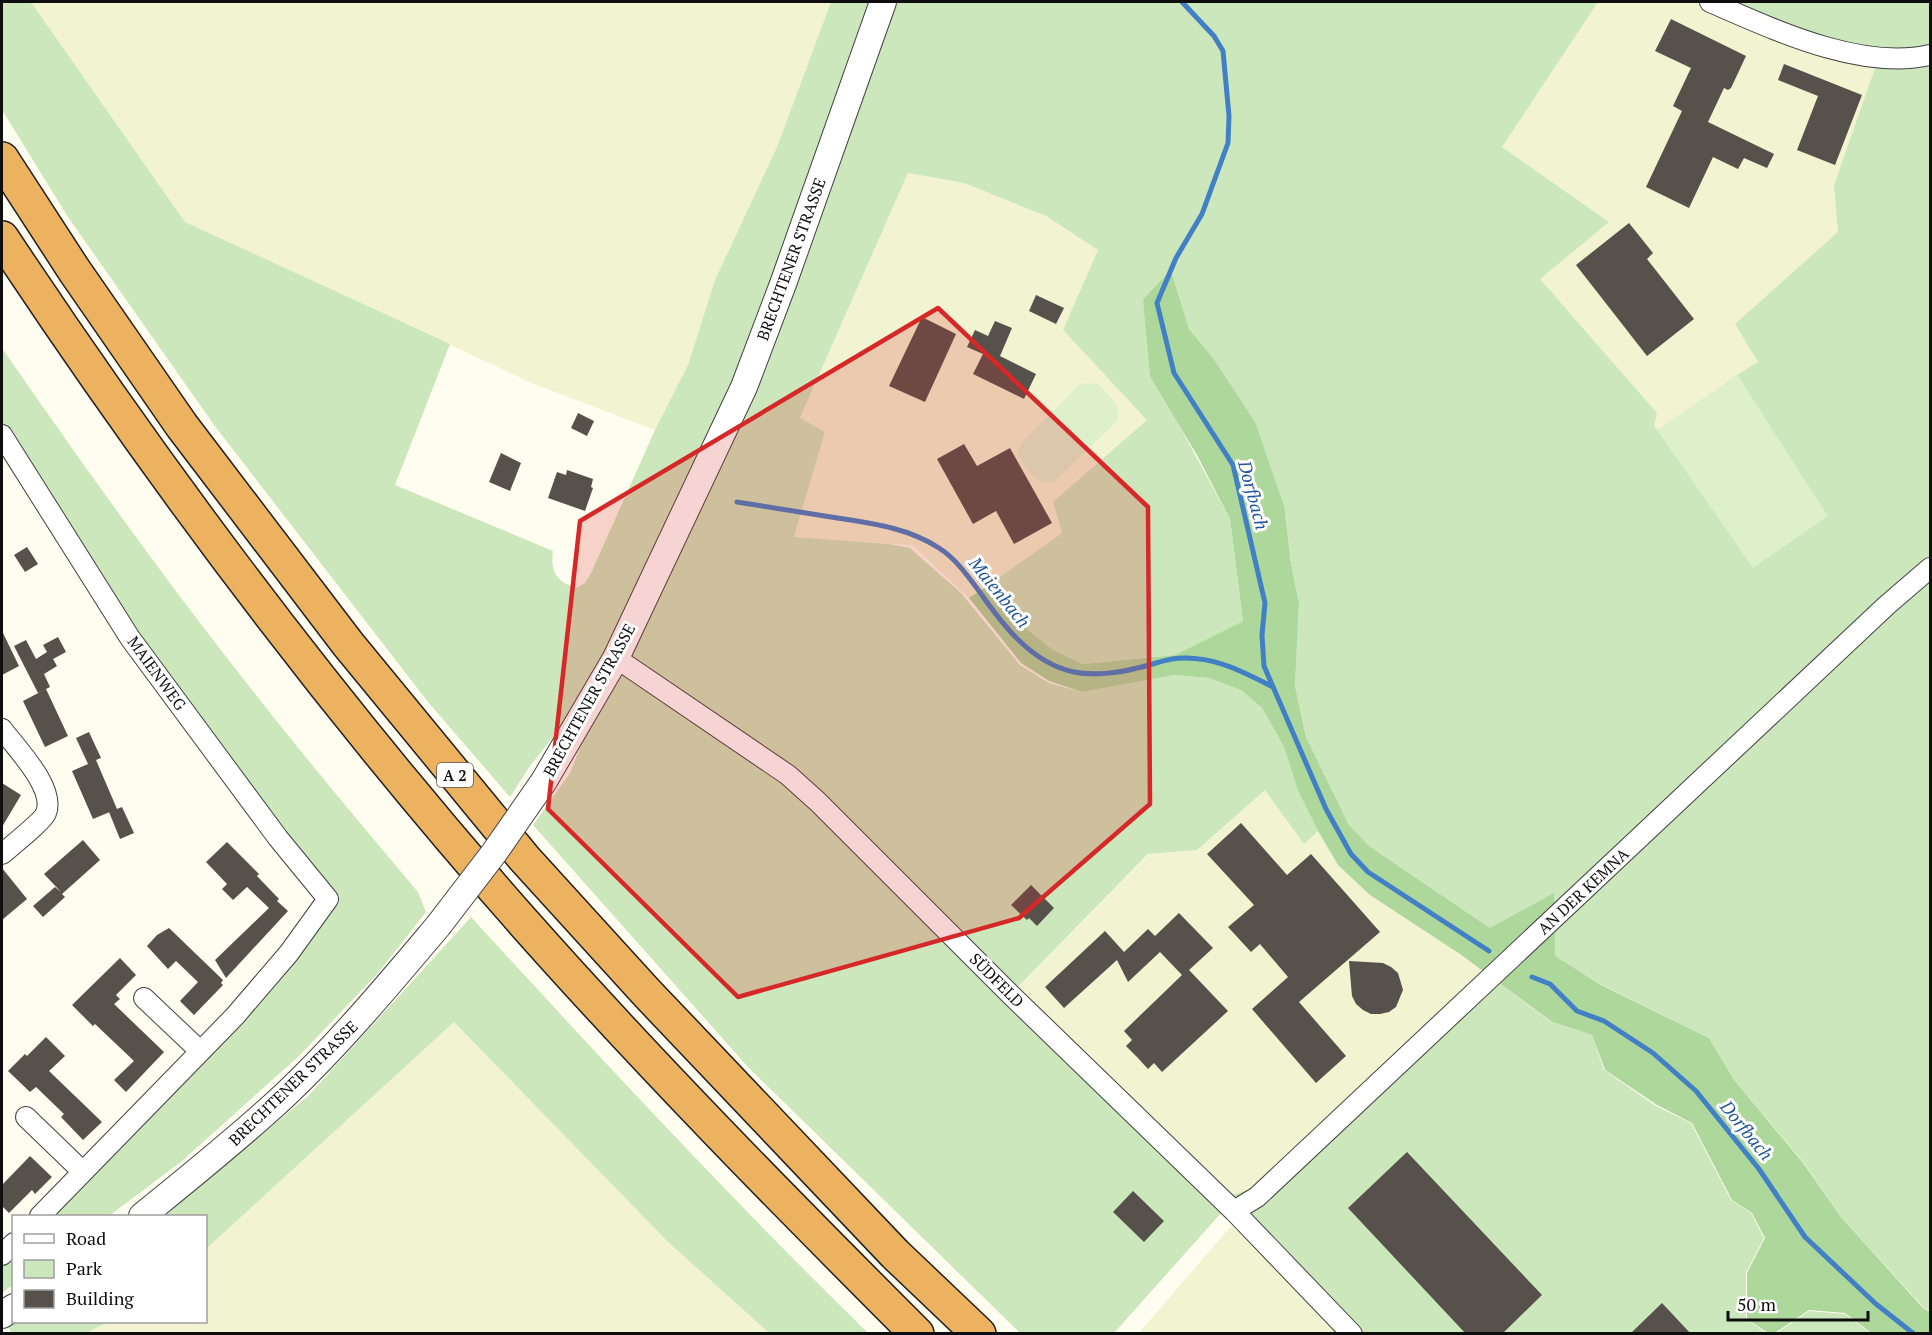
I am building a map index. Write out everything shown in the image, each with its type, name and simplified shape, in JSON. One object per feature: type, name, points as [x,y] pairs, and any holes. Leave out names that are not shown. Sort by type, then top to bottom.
[{"type":"highway","name":"A 2","points":[[2,159],[74,270],[182,426],[348,644],[510,841],[646,992],[786,1140],[896,1254],[979,1334]]},
{"type":"highway","name":"A 2","points":[[2,238],[70,341],[182,499],[310,665],[425,807],[525,924],[677,1091],[917,1334]]},
{"type":"street","name":"BRECHTENER STRASSE","points":[[143,1215],[222,1152],[345,1034],[438,926],[494,853],[544,780],[616,658],[744,387],[883,2]]},
{"type":"street","points":[[1710,2],[1792,37],[1820,45],[1880,57],[1930,55]]},
{"type":"street","name":"MAIENWEG","points":[[2,435],[130,638],[278,838],[328,899],[289,953],[235,1016],[200,1051]]},
{"type":"street","name":"AN DER KEMNA","points":[[1234,1211],[1257,1197],[1887,605],[1930,568]]},
{"type":"street","name":"SÜDFELD","points":[[616,658],[796,782],[1234,1211],[1352,1334]]},
{"type":"street","points":[[2,729],[43,784],[48,802],[46,815],[2,854]]},
{"type":"street","points":[[40,1215],[200,1051],[144,998]]},
{"type":"street","points":[[26,1117],[83,1172]]},
{"type":"highlighted area","points":[[938,308],[1148,507],[1150,804],[1019,918],[738,997],[548,809],[580,521]]},
{"type":"green space","points":[[2,2],[31,2],[185,222],[450,344],[395,485],[553,551],[552,558],[556,575],[564,583],[576,588],[585,583],[592,571],[655,430],[688,365],[715,280],[777,147],[831,2],[1598,2],[1502,147],[1609,222],[1540,279],[1657,413],[1654,426],[1657,430],[1827,516],[1737,375],[1758,362],[1735,324],[1838,232],[1834,185],[1879,57],[1710,2],[1930,2],[1930,1311],[1924,1308],[1840,1216],[1804,1163],[1733,1079],[1709,1038],[1600,984],[1554,956],[1490,928],[1369,846],[1349,825],[1306,737],[1295,686],[1299,604],[1290,558],[1213,358],[1189,329],[1171,270],[1143,299],[1167,403],[1230,519],[1243,621],[1175,655],[1083,664],[1053,650],[1003,610],[987,586],[1062,533],[1053,502],[1147,420],[1063,330],[1098,250],[1046,216],[964,183],[908,173],[800,418],[825,432],[794,537],[889,544],[910,548],[961,593],[1020,665],[1049,683],[1082,692],[1175,675],[1210,678],[1241,690],[1262,708],[1284,747],[1298,791],[1318,831],[1304,844],[1265,790],[1197,850],[1148,854],[1012,993],[805,776],[627,665],[783,779],[1222,1212],[1114,1333],[1020,1333],[748,1067],[533,825],[570,773],[614,660],[530,766],[510,797],[428,702],[214,425],[68,217],[2,110]]},
{"type":"green space","points":[[31,2],[831,2],[777,147],[715,280],[688,365],[655,430],[534,384],[185,222]]},
{"type":"green space","points":[[1598,2],[1710,2],[1880,57],[1834,185],[1839,232],[1736,324],[1758,362],[1657,430],[1653,426],[1657,413],[1539,278],[1609,222],[1502,147]]},
{"type":"green space","points":[[908,173],[964,183],[1046,216],[1098,250],[1063,330],[1148,420],[1053,502],[1062,533],[969,598],[912,545],[794,538],[825,432],[800,419]]},
{"type":"green space","points":[[1171,270],[1189,329],[1213,358],[1255,422],[1284,506],[1290,558],[1299,604],[1295,686],[1306,737],[1349,825],[1369,846],[1490,928],[1554,893],[1555,956],[1601,985],[1709,1038],[1734,1080],[1804,1164],[1840,1216],[1923,1308],[1930,1312],[1930,1333],[1871,1333],[1845,1313],[1809,1310],[1775,1333],[1768,1333],[1747,1319],[1747,1273],[1765,1238],[1752,1213],[1732,1200],[1692,1123],[1657,1105],[1605,1070],[1592,1035],[1552,1022],[1460,954],[1370,895],[1338,865],[1298,791],[1284,747],[1262,708],[1241,690],[1209,678],[1175,675],[1082,692],[1049,681],[1021,663],[969,598],[987,586],[1003,610],[1053,650],[1083,664],[1175,655],[1243,621],[1230,519],[1198,457],[1150,376],[1143,299]]},
{"type":"green space","points":[[2,348],[182,599],[287,734],[418,892],[426,912],[378,973],[300,1055],[182,1161],[110,1215],[41,1215],[328,899],[278,838],[2,435]]},
{"type":"green space","points":[[1737,375],[1828,516],[1753,568],[1657,430]]},
{"type":"green space","points":[[1098,384],[1115,402],[1119,416],[1115,423],[1055,481],[1037,479],[1017,452],[1022,443],[1079,385]]},
{"type":"green space","points":[[1265,790],[1304,843],[1318,831],[1338,865],[1490,976],[1262,1185],[1232,1195],[1013,993],[1149,854],[1197,850]]},
{"type":"green space","points":[[471,917],[667,1128],[868,1333],[769,1333],[667,1241],[454,1022],[207,1248],[207,1215],[165,1215],[308,1096]]},
{"type":"green space","points":[[1490,976],[1551,1022],[1592,1035],[1604,1070],[1656,1106],[1691,1123],[1731,1200],[1751,1213],[1764,1238],[1746,1273],[1746,1319],[1766,1333],[1364,1333],[1232,1195],[1262,1185]]},
{"type":"green space","points":[[454,1022],[667,1241],[769,1333],[85,1334],[105,1323],[207,1323],[207,1248]]},
{"type":"green space","points":[[1234,1223],[1338,1334],[1138,1334]]},
{"type":"green space","points":[[12,1244],[12,1286],[2,1293],[2,1255]]},
{"type":"green space","points":[[1809,1311],[1845,1314],[1870,1333],[1777,1333]]},
{"type":"green space","points":[[12,1323],[105,1323],[85,1334],[12,1333],[7,1326]]},
{"type":"building","points":[[1671,19],[1746,56],[1731,88],[1728,90],[1724,88],[1708,122],[1774,154],[1767,168],[1744,158],[1738,169],[1713,157],[1689,208],[1646,187],[1682,111],[1673,106],[1691,68],[1655,51]]},
{"type":"building","points":[[1784,64],[1862,95],[1835,165],[1797,150],[1818,96],[1778,80]]},
{"type":"building","points":[[1629,223],[1653,253],[1647,259],[1694,319],[1647,356],[1576,265]]},
{"type":"building","points":[[1036,295],[1064,308],[1056,324],[1029,311]]},
{"type":"building","points":[[922,317],[956,334],[925,402],[889,386]]},
{"type":"building","points":[[995,321],[1012,328],[1000,356],[1036,374],[1024,399],[973,374],[983,354],[967,347],[975,330],[988,336]]},
{"type":"building","points":[[578,413],[594,421],[587,436],[571,428]]},
{"type":"building","points":[[964,444],[977,466],[1010,448],[1052,523],[1014,544],[996,511],[973,524],[937,459]]},
{"type":"building","points":[[501,453],[521,463],[510,491],[489,482]]},
{"type":"building","points":[[567,470],[593,479],[591,487],[593,488],[585,511],[548,498],[557,472],[566,475]]},
{"type":"building","points":[[27,547],[38,564],[25,572],[14,555]]},
{"type":"building","points":[[2,631],[19,666],[2,675]]},
{"type":"building","points":[[58,637],[66,652],[53,659],[57,666],[44,674],[50,687],[38,693],[14,646],[26,640],[36,659],[47,652],[43,645]]},
{"type":"building","points":[[46,689],[68,736],[45,747],[23,701]]},
{"type":"building","points":[[89,732],[101,758],[96,760],[117,809],[93,819],[72,771],[88,764],[76,738]]},
{"type":"building","points":[[2,783],[21,795],[2,827]]},
{"type":"building","points":[[122,807],[134,833],[120,839],[109,812]]},
{"type":"building","points":[[1241,823],[1287,875],[1311,854],[1380,932],[1299,1002],[1346,1056],[1316,1083],[1252,1009],[1288,977],[1260,944],[1251,952],[1228,927],[1254,905],[1207,854]]},
{"type":"building","points":[[83,840],[100,860],[62,894],[65,897],[43,917],[33,906],[55,887],[61,892],[44,874]]},
{"type":"building","points":[[227,842],[259,874],[257,876],[288,911],[226,978],[215,960],[269,908],[247,887],[233,900],[222,889],[227,884],[206,862]]},
{"type":"building","points":[[2,868],[27,899],[2,920]]},
{"type":"building","points":[[1031,885],[1054,908],[1037,926],[1011,905]]},
{"type":"building","points":[[1179,913],[1213,948],[1189,970],[1228,1011],[1162,1072],[1154,1063],[1148,1069],[1126,1046],[1132,1040],[1124,1031],[1182,975],[1160,952],[1128,982],[1117,960],[1064,1008],[1045,987],[1105,931],[1124,952],[1148,929],[1155,936]]},
{"type":"building","points":[[169,928],[223,980],[221,983],[223,985],[194,1015],[180,1001],[198,982],[176,961],[168,969],[147,946],[157,935]]},
{"type":"building","points":[[120,958],[136,975],[116,995],[120,999],[114,1004],[164,1052],[126,1092],[114,1080],[134,1061],[72,1005]]},
{"type":"building","points":[[1349,961],[1383,963],[1398,973],[1403,990],[1396,1007],[1389,1012],[1371,1014],[1356,1004],[1352,996]]},
{"type":"building","points":[[46,1037],[65,1056],[49,1071],[102,1122],[83,1140],[61,1117],[64,1114],[36,1087],[30,1092],[8,1071]]},
{"type":"building","points":[[1407,1152],[1542,1295],[1502,1334],[1466,1334],[1348,1208]]},
{"type":"building","points":[[30,1156],[52,1177],[35,1194],[32,1190],[9,1213],[2,1206],[2,1185]]},
{"type":"building","points":[[1133,1191],[1164,1221],[1144,1242],[1113,1212]]},
{"type":"building","points":[[1662,1303],[1691,1334],[1630,1334]]},
{"type":"waterway","name":"Dorfbach","points":[[1182,2],[1214,36],[1223,51],[1229,116],[1228,143],[1202,214],[1176,258],[1157,303],[1174,373],[1233,465],[1265,603],[1262,635],[1264,666],[1326,809],[1351,854],[1368,872],[1489,951]]},
{"type":"waterway","name":"Maienbach","points":[[737,502],[873,524],[914,535],[927,541],[956,562],[1019,640],[1044,660],[1059,667],[1089,674],[1130,670],[1172,659],[1199,659],[1236,669],[1271,686]]},
{"type":"waterway","name":"Dorfbach","points":[[1532,977],[1550,984],[1577,1011],[1604,1021],[1653,1053],[1696,1091],[1759,1169],[1805,1237],[1876,1304],[1914,1334]]}]
